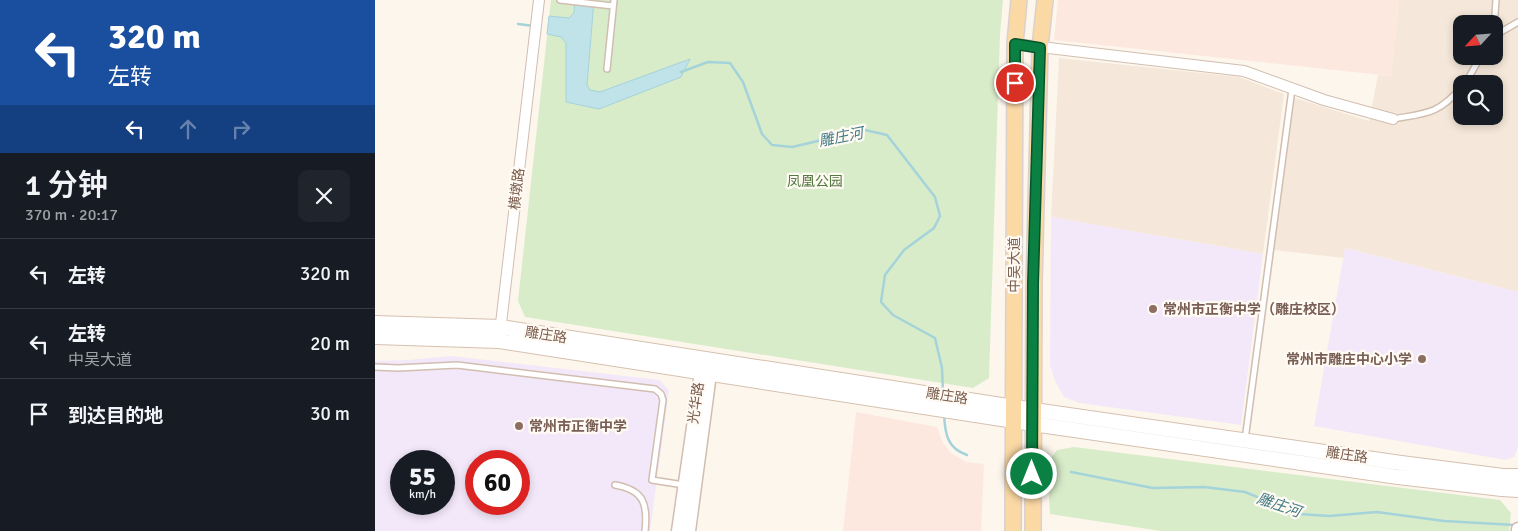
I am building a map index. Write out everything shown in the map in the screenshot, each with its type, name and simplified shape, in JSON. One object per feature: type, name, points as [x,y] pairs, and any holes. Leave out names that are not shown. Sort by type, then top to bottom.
[{"type":"main road","name":"中吴大道","points":[[1013,531],[1015,44],[1019,0]]},
{"type":"main road","name":"中吴大道","points":[[1033,531],[1033,283],[1040,48],[1045,0]]},
{"type":"main road","name":"雕庄路","points":[[375,323],[500,334],[944,410],[1013,414],[1245,440],[1410,464],[1503,476],[1518,476]]},
{"type":"main road","name":"雕庄路","points":[[375,337],[500,334]]},
{"type":"main road","name":"雕庄路","points":[[706,368],[943,396],[1013,414]]},
{"type":"main road","name":"雕庄路","points":[[1033,416],[1398,476],[1518,490]]},
{"type":"street","name":"横墩路","points":[[500,334],[538,5]]},
{"type":"street","points":[[1015,44],[1244,71],[1324,100],[1393,119]]},
{"type":"street","name":"光华路","points":[[679,531],[685,485],[706,368]]},
{"type":"street","name":"光华路","points":[[689,531],[706,368]]},
{"type":"lane","points":[[560,0],[613,6]]},
{"type":"lane","points":[[607,69],[614,0]]},
{"type":"lane","points":[[1495,15],[1497,0]]},
{"type":"lane","points":[[1503,31],[1518,22]]},
{"type":"lane","points":[[1245,440],[1292,88]]},
{"type":"lane","points":[[1393,119],[1435,111],[1453,97]]},
{"type":"lane","points":[[375,367],[398,368],[457,365],[655,389],[661,394],[663,400],[652,480],[685,485]]},
{"type":"lane","points":[[615,485],[635,492],[644,502],[647,514],[645,531]]},
{"type":"shaded area","points":[[1058,0],[1399,0],[1391,76],[1054,40]]},
{"type":"shaded area","points":[[1399,0],[1518,0],[1518,292],[1346,248],[1344,258],[1274,250],[1295,98],[1369,121],[1378,75],[1391,76]]},
{"type":"shaded area","points":[[1059,58],[1239,77],[1284,94],[1263,254],[1051,217]]},
{"type":"shaded area","name":"常州市正衡中学（雕庄校区）","points":[[1051,217],[1263,254],[1241,425],[1080,403],[1064,397],[1055,381],[1050,365]]},
{"type":"shaded area","name":"常州市雕庄中心小学","points":[[1345,248],[1518,292],[1518,447],[1514,457],[1506,460],[1314,426]]},
{"type":"shaded area","name":"常州市正衡中学","points":[[451,356],[660,380],[669,391],[650,531],[375,531],[375,361]]},
{"type":"shaded area","points":[[856,412],[937,427],[943,443],[951,453],[966,462],[984,464],[981,531],[843,531]]},
{"type":"green space","name":"凤凰公园","points":[[551,0],[1003,0],[1000,34],[989,378],[973,388],[525,317],[518,301]]},
{"type":"green space","points":[[1074,447],[1500,500],[1511,513],[1509,531],[1161,531],[1050,514],[1047,463],[1057,450]]},
{"type":"water","points":[[575,0],[594,0],[587,85],[590,90],[600,92],[690,59],[681,77],[599,109],[566,102],[566,43],[561,37],[547,34],[549,16],[569,18],[574,13]]},
{"type":"waterway","name":"雕庄河","points":[[518,24],[534,26]]},
{"type":"waterway","name":"雕庄河","points":[[681,72],[708,62],[730,63],[743,82],[762,134],[772,145],[792,147],[865,130],[887,135],[935,197],[940,216],[934,228],[904,250],[885,275],[881,302],[893,315],[935,338],[942,368],[943,392]]},
{"type":"waterway","name":"雕庄河","points":[[944,414],[948,439],[955,448],[967,455]]},
{"type":"waterway","name":"雕庄河","points":[[1071,472],[1153,488],[1204,487],[1245,492],[1299,514],[1329,516],[1377,512],[1444,521],[1515,525]]},
{"type":"place","name":"常州市正衡中学（雕庄校区）","points":[[1153,309]]},
{"type":"place","name":"常州市雕庄中心小学","points":[[1422,359]]},
{"type":"place","name":"常州市正衡中学","points":[[519,426]]},
{"type":"route","points":[[1015,83],[1015,44],[1040,48],[1033,283],[1032,474]]}]
